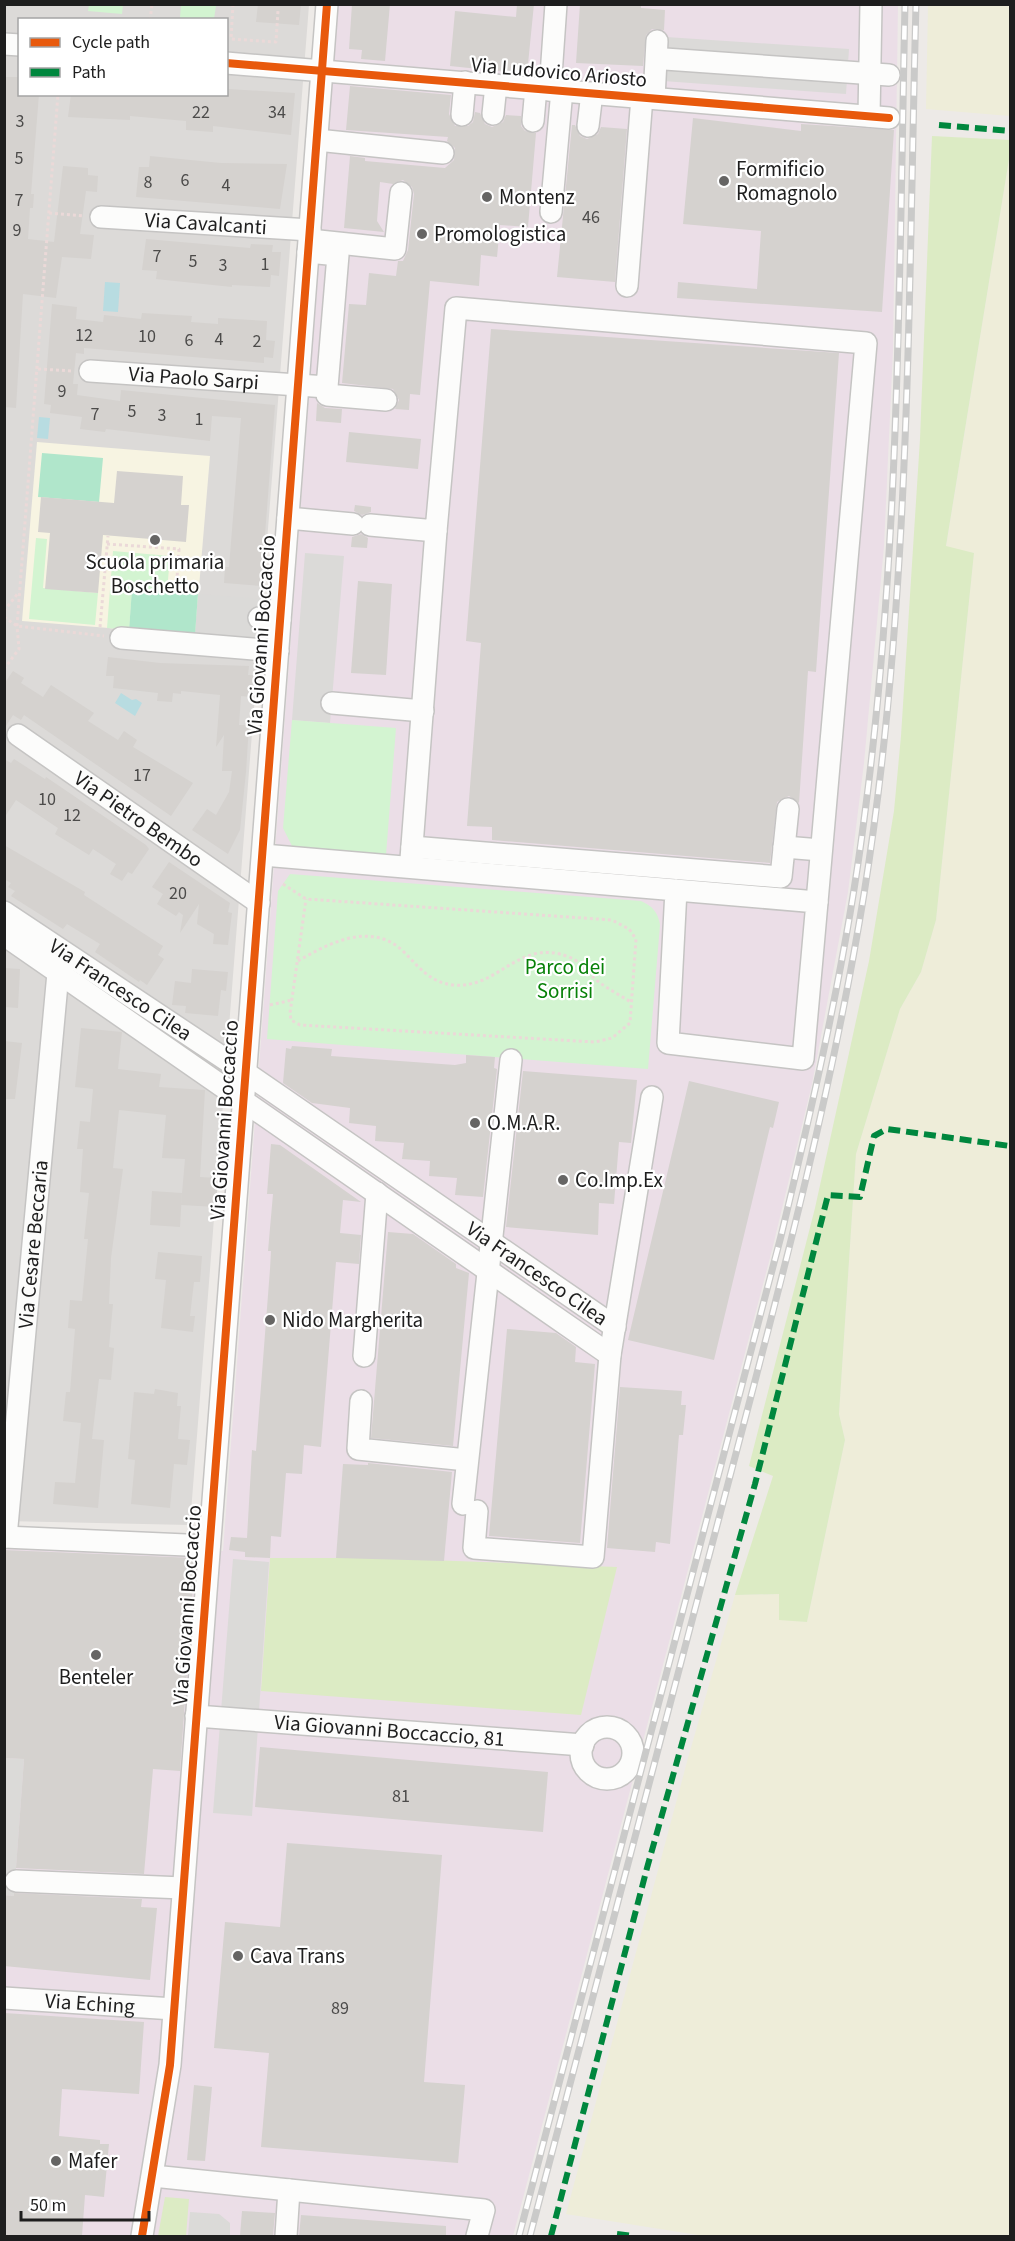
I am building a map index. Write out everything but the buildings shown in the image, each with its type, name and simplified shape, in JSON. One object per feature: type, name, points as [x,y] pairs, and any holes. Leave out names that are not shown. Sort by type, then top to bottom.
[{"type":"street","name":"Via Giovanni Boccaccio","points":[[142,2236],[170,2065],[278,651],[270,619],[288,518],[327,4]]},
{"type":"street","points":[[551,212],[549,89],[556,4]]},
{"type":"street","points":[[627,286],[648,98],[661,50],[880,75],[871,4]]},
{"type":"street","name":"Via Ludovico Ariosto","points":[[228,63],[879,117],[880,75]]},
{"type":"street","points":[[462,115],[465,82]]},
{"type":"street","points":[[493,114],[496,85]]},
{"type":"street","points":[[534,121],[549,89]]},
{"type":"street","points":[[588,126],[592,93]]},
{"type":"street","points":[[317,140],[443,153]]},
{"type":"street","points":[[309,240],[395,249],[400,193]]},
{"type":"street","name":"Via Cavalcanti","points":[[101,217],[309,240]]},
{"type":"street","points":[[309,240],[338,255],[327,395],[386,400]]},
{"type":"street","points":[[411,857],[456,308],[866,343],[803,1059],[668,1043],[676,890]]},
{"type":"street","name":"Via Paolo Sarpi","points":[[90,371],[327,387]]},
{"type":"street","points":[[288,518],[436,531]]},
{"type":"street","points":[[121,638],[278,651]]},
{"type":"street","points":[[332,702],[423,711]]},
{"type":"street","name":"Via Pietro Bembo","points":[[18,735],[259,903]]},
{"type":"street","points":[[263,855],[411,857],[781,877],[788,809]]},
{"type":"street","points":[[784,847],[821,850]]},
{"type":"street","points":[[411,857],[676,890],[817,902]]},
{"type":"street","name":"Via Francesco Cilea","points":[[4,912],[246,1072],[615,1327],[610,1355],[243,1103],[4,935]]},
{"type":"street","name":"Via Cesare Beccaria","points":[[5,1537],[58,973],[69,954]]},
{"type":"street","points":[[511,1060],[467,1460],[474,1548],[593,1557],[610,1355]]},
{"type":"street","points":[[615,1327],[652,1097]]},
{"type":"street","points":[[364,1356],[377,1193]]},
{"type":"street","points":[[361,1401],[358,1449],[467,1460]]},
{"type":"street","points":[[5,1537],[210,1546]]},
{"type":"street","name":"Via Giovanni Boccaccio, 81","points":[[196,1716],[583,1745]]},
{"type":"street","points":[[16,1881],[183,1888]]},
{"type":"street","name":"Via Eching","points":[[4,1998],[174,2009]]},
{"type":"street","points":[[153,2176],[484,2210],[477,2236]]},
{"type":"street","points":[[286,2236],[289,2190]]},
{"type":"path","points":[[233,4],[231,39],[276,42],[278,11]]},
{"type":"path","points":[[4,669],[18,649],[17,627],[58,96]]},
{"type":"path","points":[[49,213],[101,217]]},
{"type":"path","points":[[37,369],[90,371]]},
{"type":"path","points":[[100,627],[108,536]]},
{"type":"path","points":[[107,544],[179,549],[176,592]]},
{"type":"path","points":[[4,611],[20,591]]},
{"type":"path","points":[[4,617],[17,627],[121,638]]},
{"type":"path","points":[[283,884],[306,899],[612,920],[629,929],[636,939],[630,1023],[612,1038],[595,1042],[300,1025],[291,1020],[306,899]]},
{"type":"path","points":[[298,961],[345,938],[361,935],[385,939],[401,949],[420,969],[437,982],[456,985],[477,982],[518,959],[543,952],[569,957],[578,962],[598,982],[632,1003]]},
{"type":"path","points":[[269,1006],[292,1000]]},
{"type":"shaded area","points":[[5,5],[309,5],[190,1525],[5,1521]]},
{"type":"shaded area","points":[[338,5],[898,5],[893,350],[884,546],[864,763],[848,892],[812,1084],[772,1250],[513,2236],[5,2236],[5,1546],[223,1551]]},
{"type":"shaded area","points":[[666,37],[849,49],[846,94],[663,81]]},
{"type":"shaded area","points":[[37,442],[210,456],[195,635],[22,621]]},
{"type":"shaded area","points":[[305,553],[344,556],[330,723],[292,720]]},
{"type":"shaded area","points":[[198,594],[261,599],[258,640],[195,635]]},
{"type":"shaded area","points":[[233,1559],[269,1562],[252,1816],[213,1813]]},
{"type":"shaded area","points":[[4,1758],[24,1759],[14,1896],[5,1895]]},
{"type":"shaded area","points":[[190,2212],[219,2214],[230,2223],[230,2236],[188,2236]]},
{"type":"green space","points":[[89,5],[123,5],[122,14],[88,11]]},
{"type":"green space","points":[[181,5],[216,6],[214,18],[180,18]]},
{"type":"green space","points":[[928,5],[1010,5],[1010,116],[926,109]]},
{"type":"green space","points":[[932,136],[1010,140],[1010,153],[946,546],[974,553],[936,920],[921,972],[900,1009],[856,1154],[839,1414],[845,1440],[807,1622],[779,1620],[779,1594],[735,1595],[773,1476],[749,1466],[815,1208],[869,961],[894,811],[920,439]]},
{"type":"green space","points":[[1010,153],[1010,2236],[704,2236],[566,2214],[688,1758],[735,1595],[779,1594],[779,1619],[807,1622],[845,1440],[839,1414],[856,1154],[900,1009],[921,972],[936,920],[974,553],[946,547]]},
{"type":"green space","points":[[42,453],[103,458],[99,502],[38,497]]},
{"type":"green space","points":[[36,538],[47,539],[43,588],[98,593],[95,625],[29,619]]},
{"type":"green space","points":[[113,551],[170,556],[167,592],[132,589],[129,630],[107,628]]},
{"type":"green space","points":[[132,589],[198,594],[195,635],[129,630]]},
{"type":"green space","points":[[292,720],[396,728],[386,855],[293,848],[283,828]]},
{"type":"green space","name":"Parco dei Sorrisi","points":[[290,874],[645,903],[656,913],[660,925],[648,1069],[267,1039],[278,891]]},
{"type":"green space","points":[[270,1558],[375,1558],[617,1567],[581,1715],[261,1691]]},
{"type":"green space","points":[[165,2197],[189,2199],[186,2236],[158,2236]]},
{"type":"water","points":[[105,282],[120,283],[118,312],[103,311]]},
{"type":"water","points":[[39,417],[50,418],[48,439],[37,438]]},
{"type":"water","points":[[121,693],[142,703],[135,716],[115,703]]},
{"type":"railway","points":[[519,2236],[781,1236],[839,977],[857,873],[876,719],[891,515],[899,311],[905,4]]},
{"type":"railway","points":[[530,2236],[780,1286],[835,1052],[864,894],[891,673],[899,562],[905,450],[916,4]]},
{"type":"marked path","points":[[939,125],[1010,131]]},
{"type":"marked path","points":[[551,2236],[647,1868],[755,1484],[828,1195],[860,1197],[874,1136],[887,1129],[1010,1146]]},
{"type":"marked path","points":[[617,2234],[633,2236]]},
{"type":"cycle path","points":[[142,2236],[170,2065],[327,4]]},
{"type":"cycle path","points":[[228,63],[889,118]]},
{"type":"place","name":"Formificio Romagnolo","points":[[724,181]]},
{"type":"place","name":"Montenz","points":[[487,197]]},
{"type":"place","name":"Promologistica","points":[[422,234]]},
{"type":"place","name":"Scuola primaria Boschetto","points":[[155,540]]},
{"type":"place","name":"O.M.A.R.","points":[[475,1123]]},
{"type":"place","name":"Co.Imp.Ex","points":[[563,1180]]},
{"type":"place","name":"Nido Margherita","points":[[270,1320]]},
{"type":"place","name":"Benteler","points":[[96,1655]]},
{"type":"place","name":"Cava Trans","points":[[238,1956]]},
{"type":"place","name":"Mafer","points":[[56,2161]]}]
